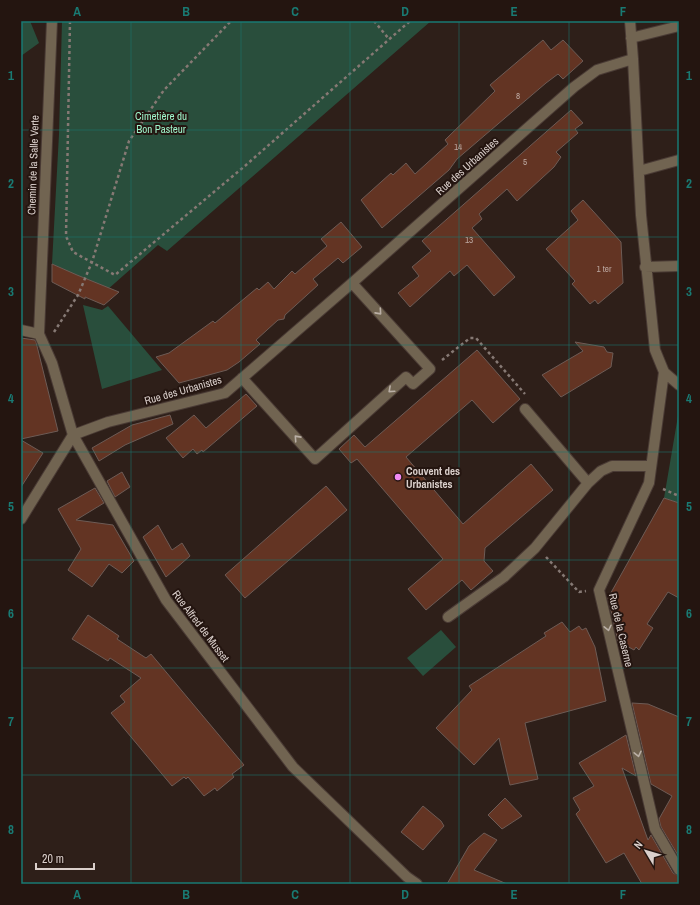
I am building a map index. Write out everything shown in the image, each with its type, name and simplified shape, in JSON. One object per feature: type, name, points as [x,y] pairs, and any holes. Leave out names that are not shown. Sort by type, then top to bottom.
[{"type":"street","name":"Chemin de la Salle Verte","points":[[39,334],[52,21]]},
{"type":"street","points":[[630,21],[646,267],[655,350],[664,372],[679,385]]},
{"type":"street","points":[[631,38],[679,26]]},
{"type":"street","name":"Rue des Urbanistes","points":[[74,435],[108,422],[225,393],[574,87],[597,70],[633,59]]},
{"type":"street","points":[[639,171],[679,160]]},
{"type":"street","points":[[646,267],[679,266]]},
{"type":"street","points":[[242,378],[315,459],[406,377],[413,384],[430,369],[352,283]]},
{"type":"street","points":[[21,330],[39,334]]},
{"type":"street","name":"Rue Alfred de Musset","points":[[39,334],[45,346],[74,435],[166,600],[288,761],[407,877],[417,884]]},
{"type":"street","name":"Rue de la Caserne","points":[[664,372],[649,483],[599,590],[655,829],[679,870]]},
{"type":"street","points":[[525,409],[588,483]]},
{"type":"street","points":[[21,519],[74,435]]},
{"type":"street","points":[[448,617],[504,577],[535,548],[588,483],[601,471],[612,466],[652,466]]},
{"type":"path","points":[[70,21],[66,236],[73,252],[115,275],[246,165],[410,21]]},
{"type":"path","points":[[45,346],[78,295],[92,262],[129,141],[164,90],[232,21]]},
{"type":"path","points":[[374,21],[389,39]]},
{"type":"path","points":[[430,369],[470,338],[476,338],[525,394],[525,409]]},
{"type":"path","points":[[552,562],[579,592],[599,590]]},
{"type":"green space","points":[[21,21],[30,21],[39,43],[21,56]]},
{"type":"green space","name":"Cimetière du Bon Pasteur","points":[[62,21],[431,21],[167,251],[158,245],[107,290],[52,264],[59,134]]},
{"type":"green space","points":[[83,305],[102,310],[108,306],[162,370],[102,389]]},
{"type":"green space","points":[[679,410],[679,503],[664,498]]},
{"type":"green space","points":[[441,630],[456,647],[423,676],[407,658]]},
{"type":"building","points":[[543,40],[551,50],[563,40],[583,61],[563,79],[558,74],[546,83],[457,159],[449,170],[382,228],[361,200],[391,173],[393,175],[406,163],[415,174],[448,144],[445,140],[495,91],[490,85]]},
{"type":"building","points":[[571,110],[583,123],[575,129],[578,133],[556,152],[561,157],[554,167],[517,201],[507,189],[479,214],[482,219],[472,228],[515,277],[494,296],[467,265],[454,276],[450,271],[410,307],[398,293],[419,276],[412,267],[431,251],[422,241]]},
{"type":"building","points":[[583,200],[621,242],[623,283],[598,304],[595,300],[590,304],[572,284],[575,281],[546,249],[578,220],[571,211]]},
{"type":"building","points":[[341,222],[362,247],[343,263],[338,258],[313,279],[318,285],[285,315],[284,319],[278,320],[256,340],[260,344],[239,362],[227,370],[179,383],[156,357],[169,353],[213,321],[215,323],[257,288],[259,290],[268,282],[274,289],[292,271],[295,274],[327,246],[321,239]]},
{"type":"building","points":[[52,264],[119,292],[104,305],[85,297],[85,299],[52,282]]},
{"type":"building","points":[[21,338],[35,340],[36,342],[58,431],[21,439]]},
{"type":"building","points":[[575,342],[604,347],[607,352],[613,353],[611,367],[561,397],[542,375],[583,351]]},
{"type":"building","name":"Couvent des Urbanistes","points":[[477,350],[520,399],[493,423],[472,400],[406,457],[463,524],[531,464],[553,490],[485,548],[484,561],[493,571],[471,590],[462,580],[426,610],[408,589],[443,559],[357,459],[351,463],[339,449],[354,435],[365,447]]},
{"type":"building","points":[[246,394],[257,406],[203,452],[202,450],[197,454],[193,449],[183,458],[166,438],[194,415],[206,428]]},
{"type":"building","points":[[170,415],[173,424],[125,445],[99,461],[92,448],[132,425]]},
{"type":"building","points":[[21,440],[43,453],[21,487]]},
{"type":"building","points":[[122,472],[130,487],[115,497],[107,481]]},
{"type":"building","points":[[326,486],[347,510],[245,598],[225,575]]},
{"type":"building","points":[[95,488],[104,503],[76,520],[113,525],[134,561],[122,573],[109,564],[92,587],[68,570],[81,549],[58,509]]},
{"type":"building","points":[[664,498],[679,503],[679,598],[668,592],[647,624],[653,628],[639,650],[636,647],[634,650],[618,641],[608,598]]},
{"type":"building","points":[[158,525],[172,550],[182,543],[190,556],[166,577],[143,537]]},
{"type":"building","points":[[88,615],[119,636],[117,639],[146,658],[151,654],[244,765],[232,774],[234,777],[217,791],[215,788],[204,796],[188,777],[186,779],[184,777],[172,786],[111,713],[125,702],[120,696],[141,678],[110,658],[108,661],[72,639]]},
{"type":"building","points":[[562,622],[570,632],[579,626],[582,630],[586,628],[595,647],[606,701],[525,723],[538,779],[510,785],[499,738],[474,765],[436,728],[472,690],[469,686],[546,636],[544,633]]},
{"type":"building","points":[[632,703],[648,704],[679,717],[679,857],[661,827],[659,819],[672,796],[651,784]]},
{"type":"building","points":[[626,735],[636,776],[622,768],[648,840],[651,835],[673,873],[679,876],[679,884],[642,884],[624,853],[606,863],[576,814],[580,810],[573,798],[594,786],[579,763]]},
{"type":"building","points":[[505,798],[522,816],[502,829],[488,815]]},
{"type":"building","points":[[423,806],[441,821],[444,826],[423,850],[401,832]]},
{"type":"building","points":[[484,833],[497,840],[474,870],[507,884],[447,884],[469,846]]},
{"type":"place","name":"Couvent des Urbanistes","points":[[398,477]]}]
